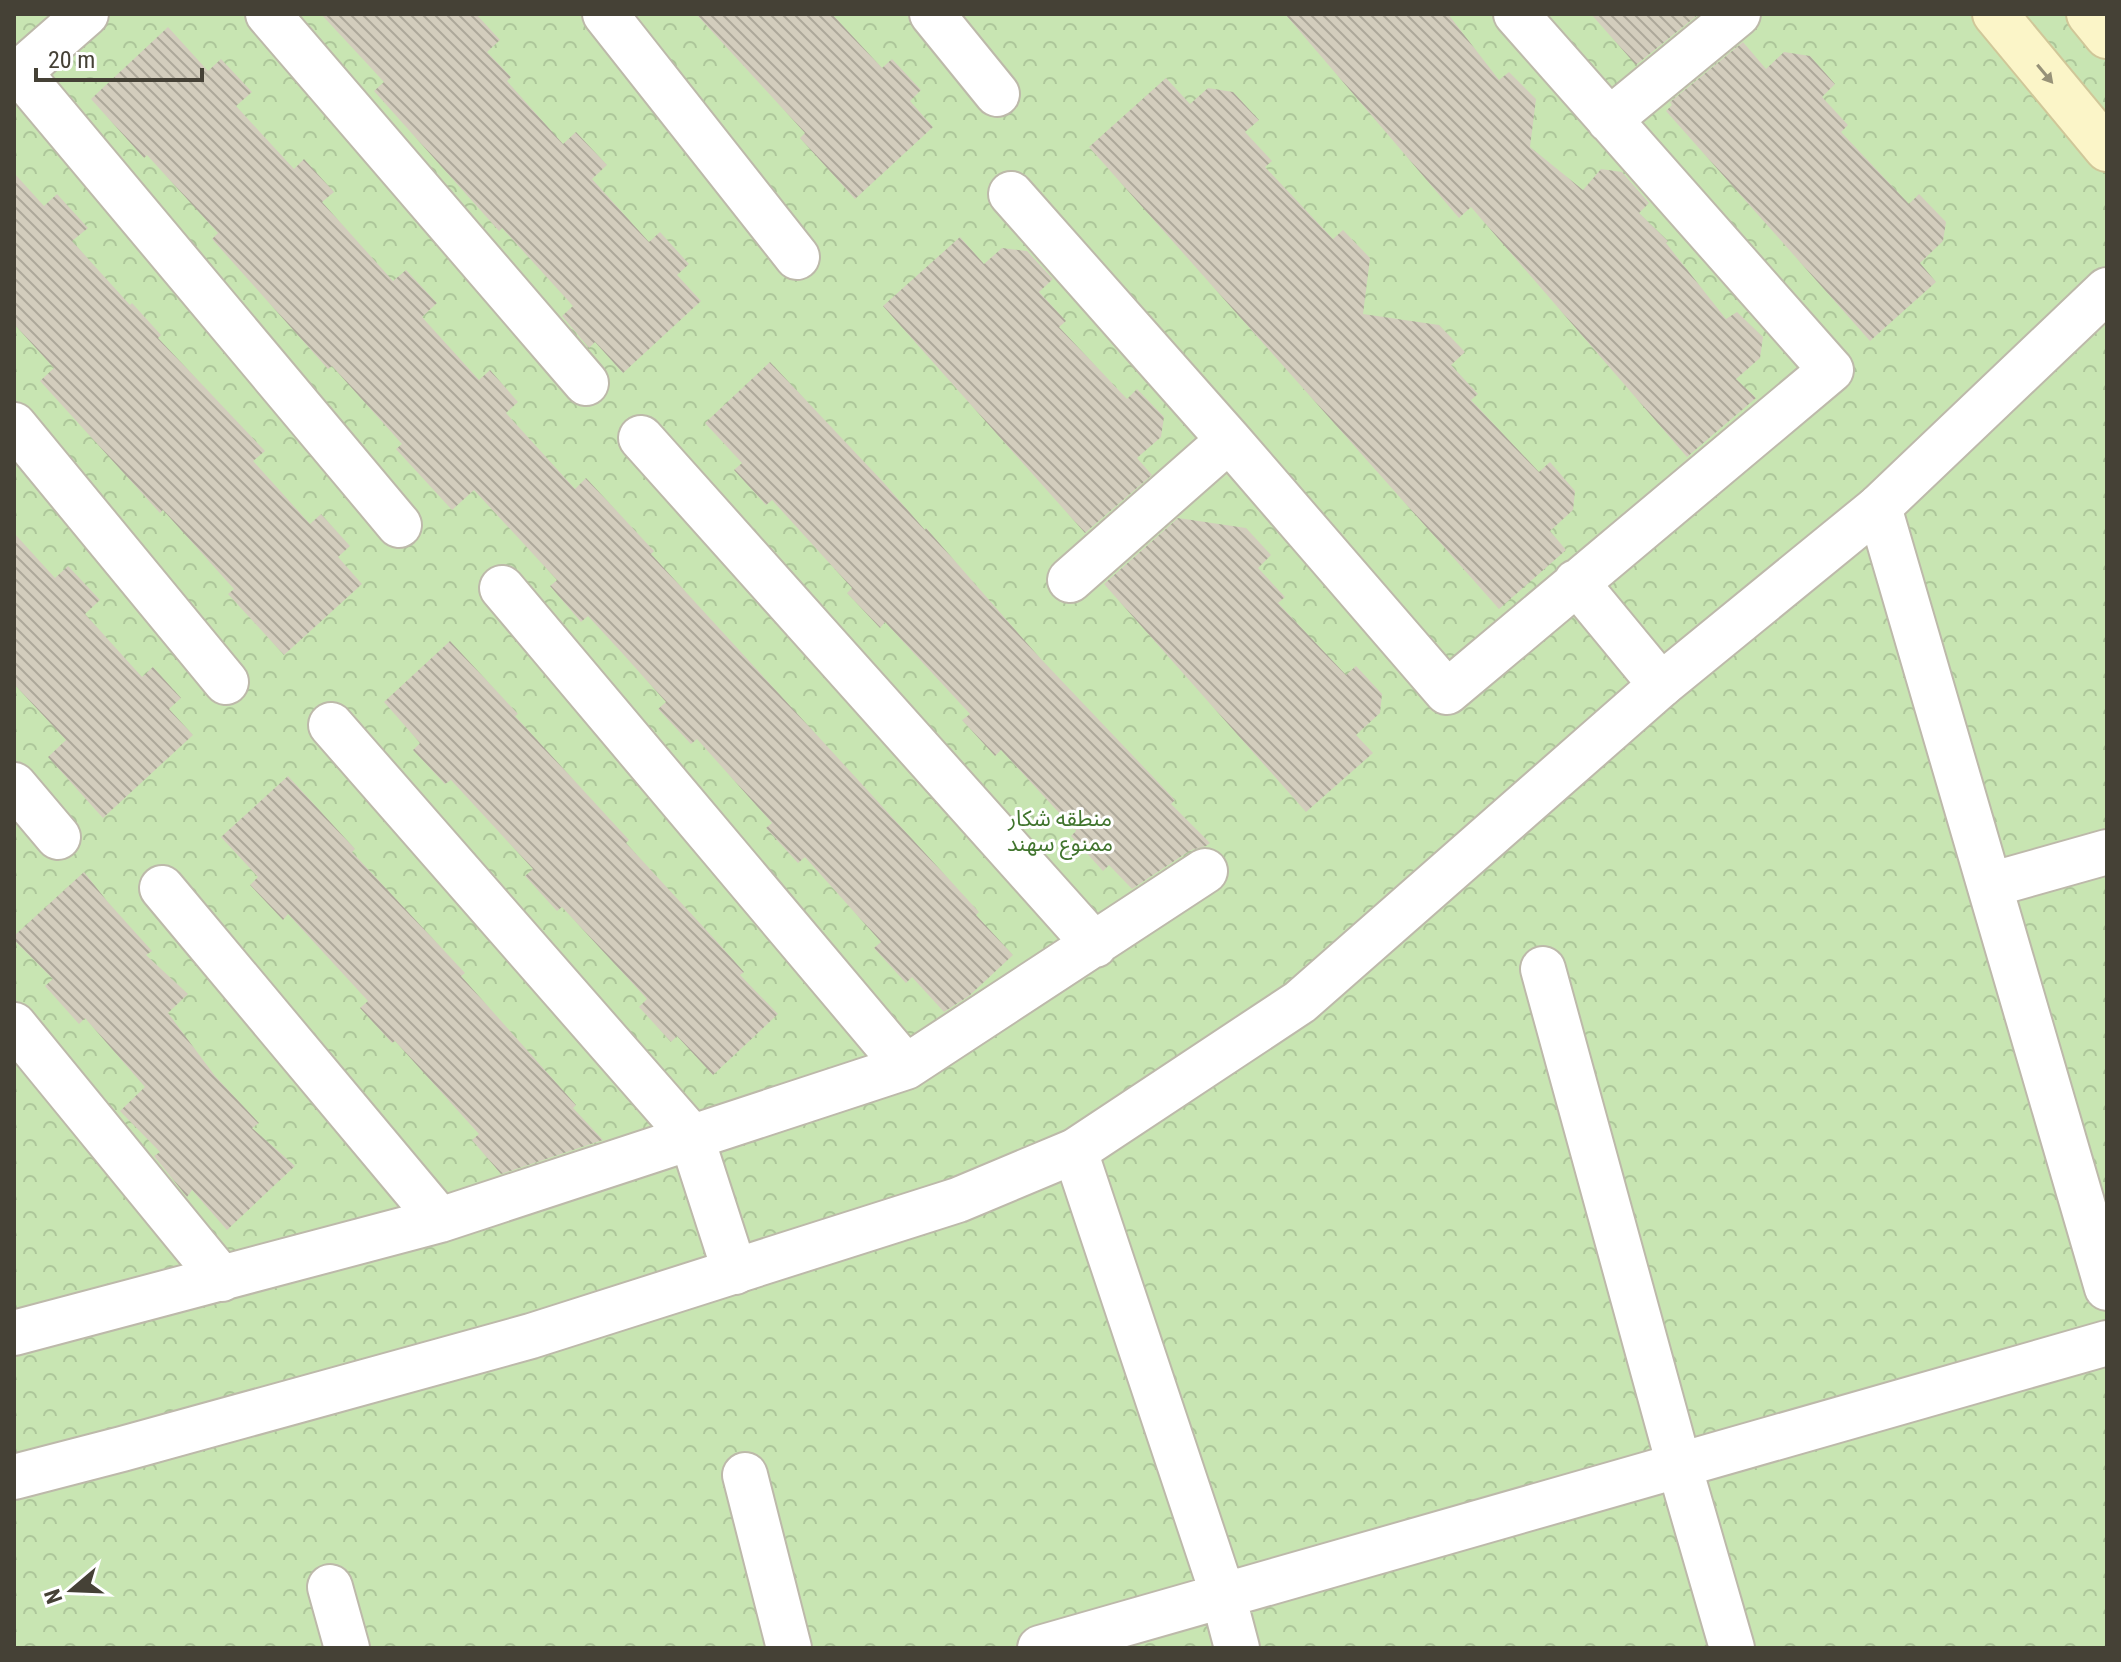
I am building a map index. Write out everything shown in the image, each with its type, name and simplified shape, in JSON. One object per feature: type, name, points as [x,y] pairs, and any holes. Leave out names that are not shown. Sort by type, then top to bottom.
[{"type":"main road","points":[[1995,14],[2107,149]]},
{"type":"main road","points":[[2089,14],[2107,36]]},
{"type":"street","points":[[86,14],[17,75],[399,525]]},
{"type":"street","points":[[268,14],[586,383]]},
{"type":"street","points":[[605,14],[797,257]]},
{"type":"street","points":[[932,14],[997,94]]},
{"type":"street","points":[[1011,194],[1447,692],[1831,370],[1516,14]]},
{"type":"street","points":[[1609,120],[1738,14]]},
{"type":"street","points":[[14,1477],[531,1336],[958,1200],[1075,1151],[1300,1002],[1661,685],[1879,507],[2107,290]]},
{"type":"street","points":[[14,425],[226,682]]},
{"type":"street","points":[[641,438],[1095,945]]},
{"type":"street","points":[[1070,580],[1229,440]]},
{"type":"street","points":[[1879,507],[2107,1288]]},
{"type":"street","points":[[1576,582],[1661,685]]},
{"type":"street","points":[[502,588],[906,1067]]},
{"type":"street","points":[[331,725],[691,1136],[735,1272]]},
{"type":"street","points":[[14,785],[58,837]]},
{"type":"street","points":[[1990,885],[2107,852]]},
{"type":"street","points":[[14,1333],[440,1220],[906,1067],[1205,871]]},
{"type":"street","points":[[162,888],[440,1220]]},
{"type":"street","points":[[1543,969],[1732,1648]]},
{"type":"street","points":[[14,1025],[222,1279]]},
{"type":"street","points":[[1075,1151],[1223,1595],[1237,1648]]},
{"type":"street","points":[[1040,1648],[2107,1343]]},
{"type":"street","points":[[745,1475],[789,1648]]},
{"type":"street","points":[[330,1587],[347,1648]]},
{"type":"green space","name":"منطقه شکار ممنوع سهند","points":[[14,14],[2107,14],[2107,1648],[14,1648]]},
{"type":"building","points":[[321,14],[476,14],[500,40],[487,52],[511,77],[507,81],[563,144],[576,132],[607,165],[592,179],[649,242],[660,232],[689,264],[677,275],[701,301],[623,373],[595,342],[589,348],[562,316],[573,306],[502,228],[499,231],[374,91],[384,82]]},
{"type":"building","points":[[696,14],[832,14],[882,68],[892,59],[921,90],[910,101],[933,127],[855,199],[800,138],[805,133]]},
{"type":"building","points":[[1285,14],[1448,14],[1499,80],[1509,72],[1536,99],[1530,147],[1583,190],[1601,169],[1622,172],[1649,203],[1639,213],[1668,241],[1666,243],[1726,319],[1737,312],[1763,337],[1760,358],[1736,379],[1756,398],[1687,457],[1471,207],[1459,218]]},
{"type":"building","points":[[1591,14],[1699,14],[1636,65]]},
{"type":"building","points":[[168,27],[208,71],[221,59],[252,92],[236,106],[294,169],[304,159],[334,192],[322,202],[393,281],[406,270],[437,303],[422,317],[479,380],[490,370],[518,402],[506,413],[575,489],[586,478],[654,551],[651,554],[979,912],[976,915],[1013,955],[969,996],[944,1012],[912,977],[906,983],[874,948],[881,942],[805,857],[798,863],[766,828],[772,823],[697,739],[691,744],[658,709],[666,702],[623,654],[588,616],[581,622],[550,586],[557,580],[474,490],[452,510],[396,449],[402,444],[332,366],[328,369],[212,239],[218,233],[91,99]]},
{"type":"building","points":[[1743,42],[1766,69],[1784,52],[1810,56],[1835,84],[1822,97],[1848,125],[1841,132],[1909,204],[1919,194],[1946,222],[1943,241],[1920,263],[1936,282],[1870,341],[1666,111],[1672,105],[1670,102]]},
{"type":"building","points":[[1166,78],[1190,104],[1208,88],[1233,92],[1259,120],[1245,132],[1272,161],[1265,167],[1333,239],[1343,230],[1370,258],[1363,314],[1439,325],[1465,352],[1451,365],[1478,394],[1471,400],[1539,472],[1550,462],[1575,491],[1573,510],[1550,531],[1566,550],[1499,609],[1089,147]]},
{"type":"building","points":[[14,173],[44,206],[57,194],[88,228],[72,241],[265,451],[253,461],[310,524],[321,514],[350,546],[338,557],[362,584],[284,655],[228,594],[234,589],[40,381],[54,368],[14,324]]},
{"type":"building","points":[[960,237],[984,264],[1002,248],[1027,251],[1053,279],[1039,292],[1066,321],[1059,327],[1127,399],[1137,389],[1164,417],[1161,437],[1137,458],[1152,475],[1085,533],[883,306]]},
{"type":"building","points":[[770,362],[926,528],[1040,658],[1175,800],[1171,804],[1210,843],[1191,850],[1132,889],[1109,865],[1103,871],[1071,836],[1076,831],[1001,750],[995,756],[962,720],[970,714],[885,622],[880,628],[847,593],[852,588],[772,500],[766,505],[734,470],[742,463],[705,423]]},
{"type":"building","points":[[1178,518],[1246,528],[1271,555],[1258,568],[1285,597],[1278,603],[1346,675],[1356,666],[1382,694],[1380,713],[1356,735],[1373,753],[1306,812],[1104,584]]},
{"type":"building","points":[[14,533],[55,578],[68,566],[100,600],[85,614],[142,677],[153,667],[181,698],[169,709],[193,735],[103,818],[48,757],[66,740],[14,684]]},
{"type":"building","points":[[450,641],[629,840],[626,843],[744,972],[740,975],[778,1014],[713,1075],[677,1036],[671,1042],[639,1007],[647,999],[562,907],[557,911],[525,876],[533,869],[451,780],[445,784],[413,750],[420,743],[384,702]]},
{"type":"building","points":[[288,776],[355,849],[352,852],[465,973],[461,976],[576,1105],[573,1108],[603,1140],[501,1174],[472,1140],[479,1134],[395,1041],[392,1043],[360,1008],[368,1001],[288,914],[283,920],[250,885],[258,877],[221,837]]},
{"type":"building","points":[[84,872],[152,951],[146,955],[188,994],[168,1013],[215,1076],[259,1123],[252,1128],[295,1166],[227,1230],[192,1190],[187,1197],[154,1156],[160,1152],[120,1111],[145,1087],[85,1018],[79,1024],[45,986],[53,979],[14,940],[14,936]]}]
